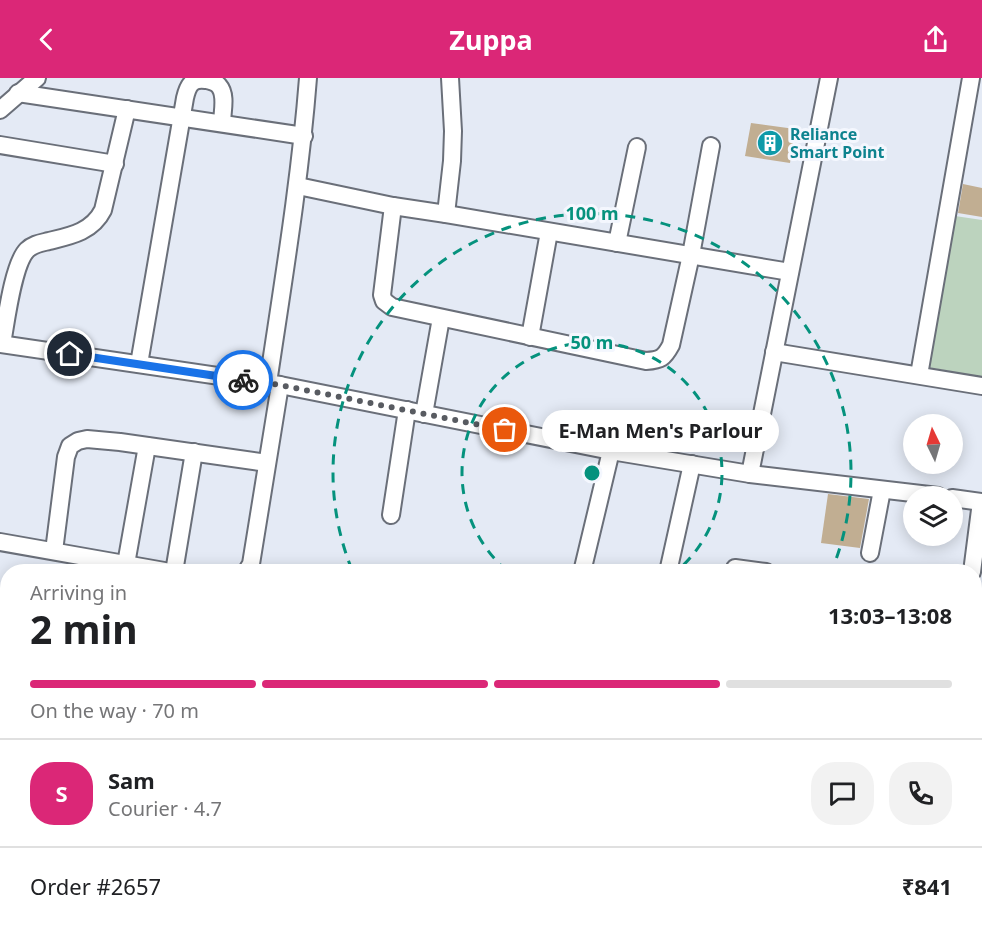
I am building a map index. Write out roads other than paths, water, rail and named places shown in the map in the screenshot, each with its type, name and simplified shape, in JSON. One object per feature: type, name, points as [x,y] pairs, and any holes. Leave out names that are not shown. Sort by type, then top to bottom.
[{"type":"street","points":[[0,110],[37,78]]},
{"type":"street","points":[[251,564],[267,463],[274,384],[304,136],[308,78]]},
{"type":"street","points":[[446,214],[453,131],[450,78]]},
{"type":"street","points":[[750,474],[829,78],[823,78]]},
{"type":"street","points":[[919,375],[971,78]]},
{"type":"street","points":[[139,364],[181,117],[187,87],[192,81],[200,79],[213,81],[219,86],[223,94],[222,123]]},
{"type":"street","points":[[18,93],[304,136]]},
{"type":"street","points":[[127,109],[100,217],[77,234],[35,244],[22,256],[16,272],[1,344],[274,384],[611,451],[750,474],[903,492]]},
{"type":"street","points":[[0,145],[115,164]]},
{"type":"street","points":[[393,206],[382,295],[384,301],[392,307],[646,362],[657,360],[665,356],[670,345],[691,255],[711,146]]},
{"type":"street","points":[[617,243],[637,147]]},
{"type":"street","points":[[298,186],[393,206],[790,272]]},
{"type":"street","points":[[530,337],[549,232]]},
{"type":"street","points":[[424,414],[441,318]]},
{"type":"street","points":[[774,352],[982,386]]},
{"type":"street","points":[[391,515],[407,410]]},
{"type":"street","points":[[54,551],[66,457],[70,446],[78,441],[87,439],[120,442],[267,463]]},
{"type":"street","points":[[0,542],[126,564],[147,446]]},
{"type":"street","points":[[584,564],[611,451]]},
{"type":"street","points":[[173,564],[194,452]]},
{"type":"street","points":[[670,564],[692,464]]},
{"type":"street","points":[[870,553],[882,490]]},
{"type":"street","points":[[963,499],[982,502],[973,564]]},
{"type":"place","name":"Reliance Smart Point","points":[[770,143]]},
{"type":"place","name":"E-Man Men's Parlour","points":[[505,430]]}]
